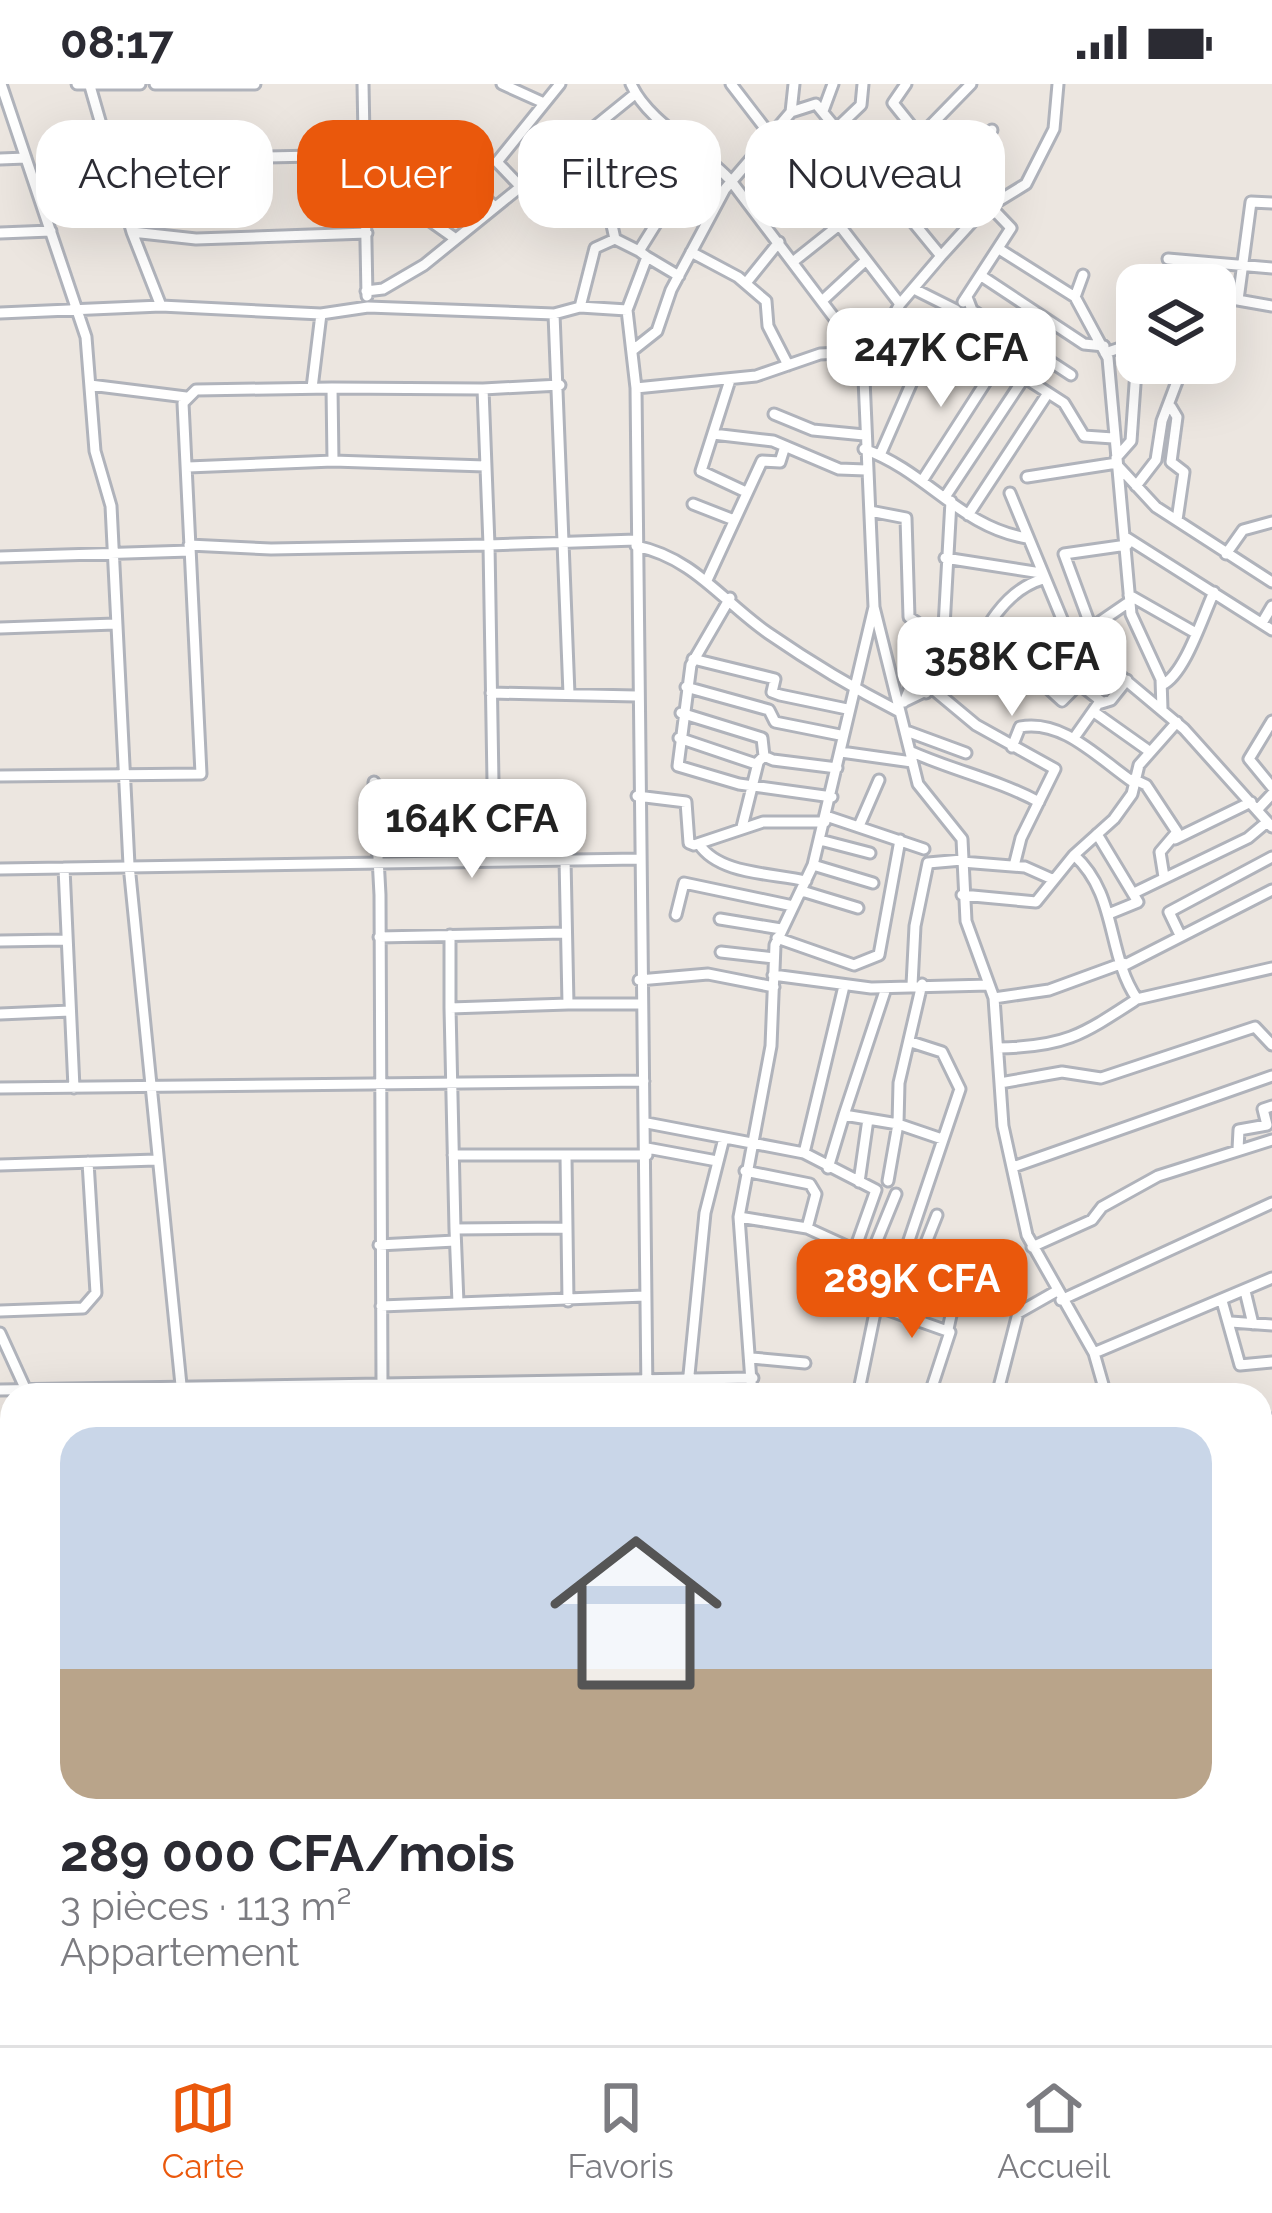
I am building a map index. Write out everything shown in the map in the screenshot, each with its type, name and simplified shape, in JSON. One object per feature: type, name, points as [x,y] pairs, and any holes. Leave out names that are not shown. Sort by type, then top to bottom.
[{"type":"street","points":[[1,84],[74,313],[86,337],[95,451],[111,506],[129,865],[180,1383]]},
{"type":"street","points":[[77,84],[140,84]]},
{"type":"street","points":[[155,84],[255,84]]},
{"type":"street","points":[[362,84],[363,120]]},
{"type":"street","points":[[502,84],[544,103]]},
{"type":"street","points":[[530,120],[560,84]]},
{"type":"street","points":[[731,84],[759,120]]},
{"type":"street","points":[[791,112],[794,84]]},
{"type":"street","points":[[823,111],[833,84]]},
{"type":"street","points":[[846,120],[861,104],[863,84]]},
{"type":"street","points":[[905,84],[893,103],[907,120]]},
{"type":"street","points":[[938,120],[971,84]]},
{"type":"street","points":[[1005,197],[1026,184],[1040,160],[1054,129],[1058,84]]},
{"type":"street","points":[[90,86],[99,120]]},
{"type":"street","points":[[603,120],[633,87],[669,120]]},
{"type":"street","points":[[785,120],[808,102],[831,120]]},
{"type":"street","points":[[518,136],[497,162],[518,184]]},
{"type":"street","points":[[0,159],[26,158]]},
{"type":"street","points":[[633,350],[657,331],[691,252],[731,181],[745,166]]},
{"type":"street","points":[[721,170],[865,355],[900,378],[915,375]]},
{"type":"street","points":[[494,206],[518,186]]},
{"type":"street","points":[[1272,203],[1251,202],[1238,300],[1272,306]]},
{"type":"street","points":[[880,455],[915,375],[957,334],[956,310],[983,277],[1011,228],[1005,223]]},
{"type":"street","points":[[130,228],[160,306]]},
{"type":"street","points":[[367,228],[368,308]]},
{"type":"street","points":[[439,228],[453,238]]},
{"type":"street","points":[[367,291],[410,274],[466,228]]},
{"type":"street","points":[[613,228],[615,239],[679,276]]},
{"type":"street","points":[[646,1381],[636,388],[627,310],[643,254],[658,228]]},
{"type":"street","points":[[794,262],[829,228]]},
{"type":"street","points":[[841,228],[900,304]]},
{"type":"street","points":[[917,228],[941,256]]},
{"type":"street","points":[[967,228],[900,304],[865,355],[864,449],[874,607],[927,799],[961,836],[962,895],[969,937],[994,998],[1000,1083],[1032,1246],[1094,1353],[1103,1383]]},
{"type":"street","points":[[0,233],[51,231]]},
{"type":"street","points":[[131,232],[196,239],[367,233]]},
{"type":"street","points":[[580,307],[595,248],[615,239]]},
{"type":"street","points":[[746,283],[779,242]]},
{"type":"street","points":[[998,249],[1075,297],[1104,350],[1127,541],[1129,599],[1162,685],[1162,709]]},
{"type":"street","points":[[691,252],[746,283],[766,301],[768,326],[788,365]]},
{"type":"street","points":[[1168,259],[1272,268]]},
{"type":"street","points":[[823,301],[864,262]]},
{"type":"street","points":[[1075,297],[1083,275]]},
{"type":"street","points":[[983,277],[1084,344],[1104,350],[1132,344],[1137,356],[1131,441],[1117,463],[1027,477]]},
{"type":"street","points":[[914,289],[956,310]]},
{"type":"street","points":[[967,297],[972,310],[1071,375]]},
{"type":"street","points":[[0,313],[160,306],[321,314],[368,308],[554,314],[580,307],[627,310]]},
{"type":"street","points":[[312,388],[321,314]]},
{"type":"street","points":[[554,314],[568,694]]},
{"type":"street","points":[[957,334],[1070,408],[1084,436],[1113,438]]},
{"type":"street","points":[[636,388],[730,380],[820,355],[865,355]]},
{"type":"street","points":[[922,481],[998,363]]},
{"type":"street","points":[[930,691],[955,635],[944,627],[948,499],[1024,378]]},
{"type":"street","points":[[730,380],[701,471],[746,492]]},
{"type":"street","points":[[1136,486],[1156,460],[1162,421],[1178,384]]},
{"type":"street","points":[[90,385],[186,397],[196,391],[560,385]]},
{"type":"street","points":[[332,388],[333,461]]},
{"type":"street","points":[[483,389],[493,782]]},
{"type":"street","points":[[968,515],[1048,393]]},
{"type":"street","points":[[0,776],[201,774],[188,467],[180,415],[186,397]]},
{"type":"street","points":[[1171,407],[1177,417],[1171,462],[1184,472],[1177,520]]},
{"type":"street","points":[[774,414],[813,430],[864,435]]},
{"type":"street","points":[[713,434],[784,446],[839,469],[866,470]]},
{"type":"street","points":[[707,580],[762,461],[780,462],[784,446]]},
{"type":"street","points":[[864,449],[922,481],[985,529],[1027,538]]},
{"type":"street","points":[[188,467],[333,461],[485,466]]},
{"type":"street","points":[[1117,463],[1177,520],[1272,582]]},
{"type":"street","points":[[1010,493],[1071,635],[1177,722],[1270,825],[1134,893]]},
{"type":"street","points":[[693,504],[734,520]]},
{"type":"street","points":[[870,511],[906,518],[909,617],[933,634],[900,706]]},
{"type":"street","points":[[1226,554],[1243,530],[1272,522]]},
{"type":"street","points":[[1036,558],[1127,541],[1272,630]]},
{"type":"street","points":[[0,557],[189,548],[636,543],[666,553],[707,580],[766,632],[853,688],[900,706],[962,674],[1091,627],[1129,599]]},
{"type":"street","points":[[1064,554],[1091,627]]},
{"type":"street","points":[[945,558],[1042,576]]},
{"type":"street","points":[[962,674],[1004,603],[1042,576]]},
{"type":"street","points":[[1162,685],[1179,671],[1214,592]]},
{"type":"street","points":[[730,598],[693,659],[681,713],[678,767],[832,797]]},
{"type":"street","points":[[1129,599],[1194,632]]},
{"type":"street","points":[[1262,622],[1272,606]]},
{"type":"street","points":[[753,1383],[739,1261],[739,1216],[771,1046],[774,958],[779,934],[813,865],[842,752],[840,735],[874,607]]},
{"type":"street","points":[[0,628],[115,624]]},
{"type":"street","points":[[1041,646],[1101,701],[1111,700],[1127,680]]},
{"type":"street","points":[[1016,658],[1063,701],[1079,684]]},
{"type":"street","points":[[693,659],[775,679],[772,692],[780,695],[847,709]]},
{"type":"street","points":[[686,687],[769,710],[775,722],[840,735]]},
{"type":"street","points":[[930,691],[1012,747],[1055,769],[1014,866]]},
{"type":"street","points":[[491,693],[636,695]]},
{"type":"street","points":[[1074,738],[1101,701]]},
{"type":"street","points":[[1094,712],[1149,751]]},
{"type":"street","points":[[681,713],[762,738],[761,759],[750,784],[742,827]]},
{"type":"street","points":[[1164,877],[1160,852],[1174,839],[1254,806],[1272,790],[1249,759],[1272,721]]},
{"type":"street","points":[[962,895],[1036,902],[1132,794],[1133,780],[1149,751],[1177,722]]},
{"type":"street","points":[[1012,747],[1020,727],[1034,723],[1074,738],[1145,785],[1165,810],[1174,839]]},
{"type":"street","points":[[909,732],[966,753]]},
{"type":"street","points":[[679,738],[761,759],[837,768]]},
{"type":"street","points":[[842,752],[912,757],[994,780],[1040,802]]},
{"type":"street","points":[[859,826],[879,779]]},
{"type":"street","points":[[374,782],[379,859],[382,1383]]},
{"type":"street","points":[[637,796],[686,802],[689,843],[699,844],[742,827],[826,819],[923,848]]},
{"type":"street","points":[[1097,834],[1134,893],[1137,906],[1111,913]]},
{"type":"street","points":[[820,840],[870,853]]},
{"type":"street","points":[[720,920],[779,934],[854,965],[879,955],[900,840]]},
{"type":"street","points":[[699,844],[710,858],[858,908]]},
{"type":"street","points":[[1074,855],[1096,880],[1111,913],[1137,999]]},
{"type":"street","points":[[1180,935],[1169,912],[1272,857]]},
{"type":"street","points":[[0,869],[379,859],[639,860]]},
{"type":"street","points":[[565,859],[568,1004]]},
{"type":"street","points":[[888,1181],[898,1124],[899,1082],[911,1042],[917,984],[915,926],[928,863],[1014,866],[1052,879]]},
{"type":"street","points":[[813,865],[873,883]]},
{"type":"street","points":[[64,868],[74,1088]]},
{"type":"street","points":[[676,915],[684,883],[793,906]]},
{"type":"street","points":[[994,998],[1049,990],[1123,964],[1272,890]]},
{"type":"street","points":[[380,937],[564,933]]},
{"type":"street","points":[[449,935],[448,1082],[458,1303]]},
{"type":"street","points":[[0,941],[64,940]]},
{"type":"street","points":[[721,952],[774,958]]},
{"type":"street","points":[[998,1048],[1048,1048],[1105,1023],[1137,999],[1272,968]]},
{"type":"street","points":[[639,980],[708,974],[886,988],[989,985]]},
{"type":"street","points":[[804,1153],[844,986]]},
{"type":"street","points":[[828,1168],[886,988]]},
{"type":"street","points":[[450,1008],[640,1004]]},
{"type":"street","points":[[0,1014],[70,1011]]},
{"type":"street","points":[[1000,1083],[1062,1072],[1106,1077],[1255,1027],[1272,1045]]},
{"type":"street","points":[[899,1270],[960,1084],[942,1052],[911,1042]]},
{"type":"street","points":[[1013,1167],[1205,1095],[1272,1076]]},
{"type":"street","points":[[0,1088],[644,1082]]},
{"type":"street","points":[[1238,1149],[1238,1130],[1270,1120],[1263,1109],[1272,1106]]},
{"type":"street","points":[[844,1115],[898,1124],[942,1139]]},
{"type":"street","points":[[859,1182],[868,1120]]},
{"type":"street","points":[[647,1123],[804,1153],[878,1193],[855,1249]]},
{"type":"street","points":[[688,1383],[705,1213],[724,1138]]},
{"type":"street","points":[[1032,1246],[1092,1220],[1102,1208],[1158,1176],[1272,1140]]},
{"type":"street","points":[[453,1155],[566,1157],[647,1152],[717,1161]]},
{"type":"street","points":[[566,1157],[568,1301]]},
{"type":"street","points":[[0,1165],[156,1160]]},
{"type":"street","points":[[0,1311],[83,1308],[91,1303],[95,1260],[88,1162]]},
{"type":"street","points":[[745,1171],[810,1184],[816,1194],[807,1228]]},
{"type":"street","points":[[849,1309],[896,1194]]},
{"type":"street","points":[[1000,1383],[1018,1312],[1272,1203]]},
{"type":"street","points":[[912,1278],[937,1215]]},
{"type":"street","points":[[739,1216],[807,1228],[955,1297],[933,1383]]},
{"type":"street","points":[[379,1245],[568,1228]]},
{"type":"street","points":[[860,1383],[885,1264]]},
{"type":"street","points":[[1094,1353],[1272,1278]]},
{"type":"street","points":[[1245,1292],[1252,1324]]},
{"type":"street","points":[[381,1306],[645,1296]]},
{"type":"street","points":[[1222,1301],[1240,1365],[1272,1362]]},
{"type":"street","points":[[874,1305],[948,1329]]},
{"type":"street","points":[[1231,1322],[1272,1325]]},
{"type":"street","points":[[0,1334],[22,1383]]},
{"type":"street","points":[[752,1358],[805,1363]]},
{"type":"street","points":[[627,1383],[689,1376],[753,1378]]}]
